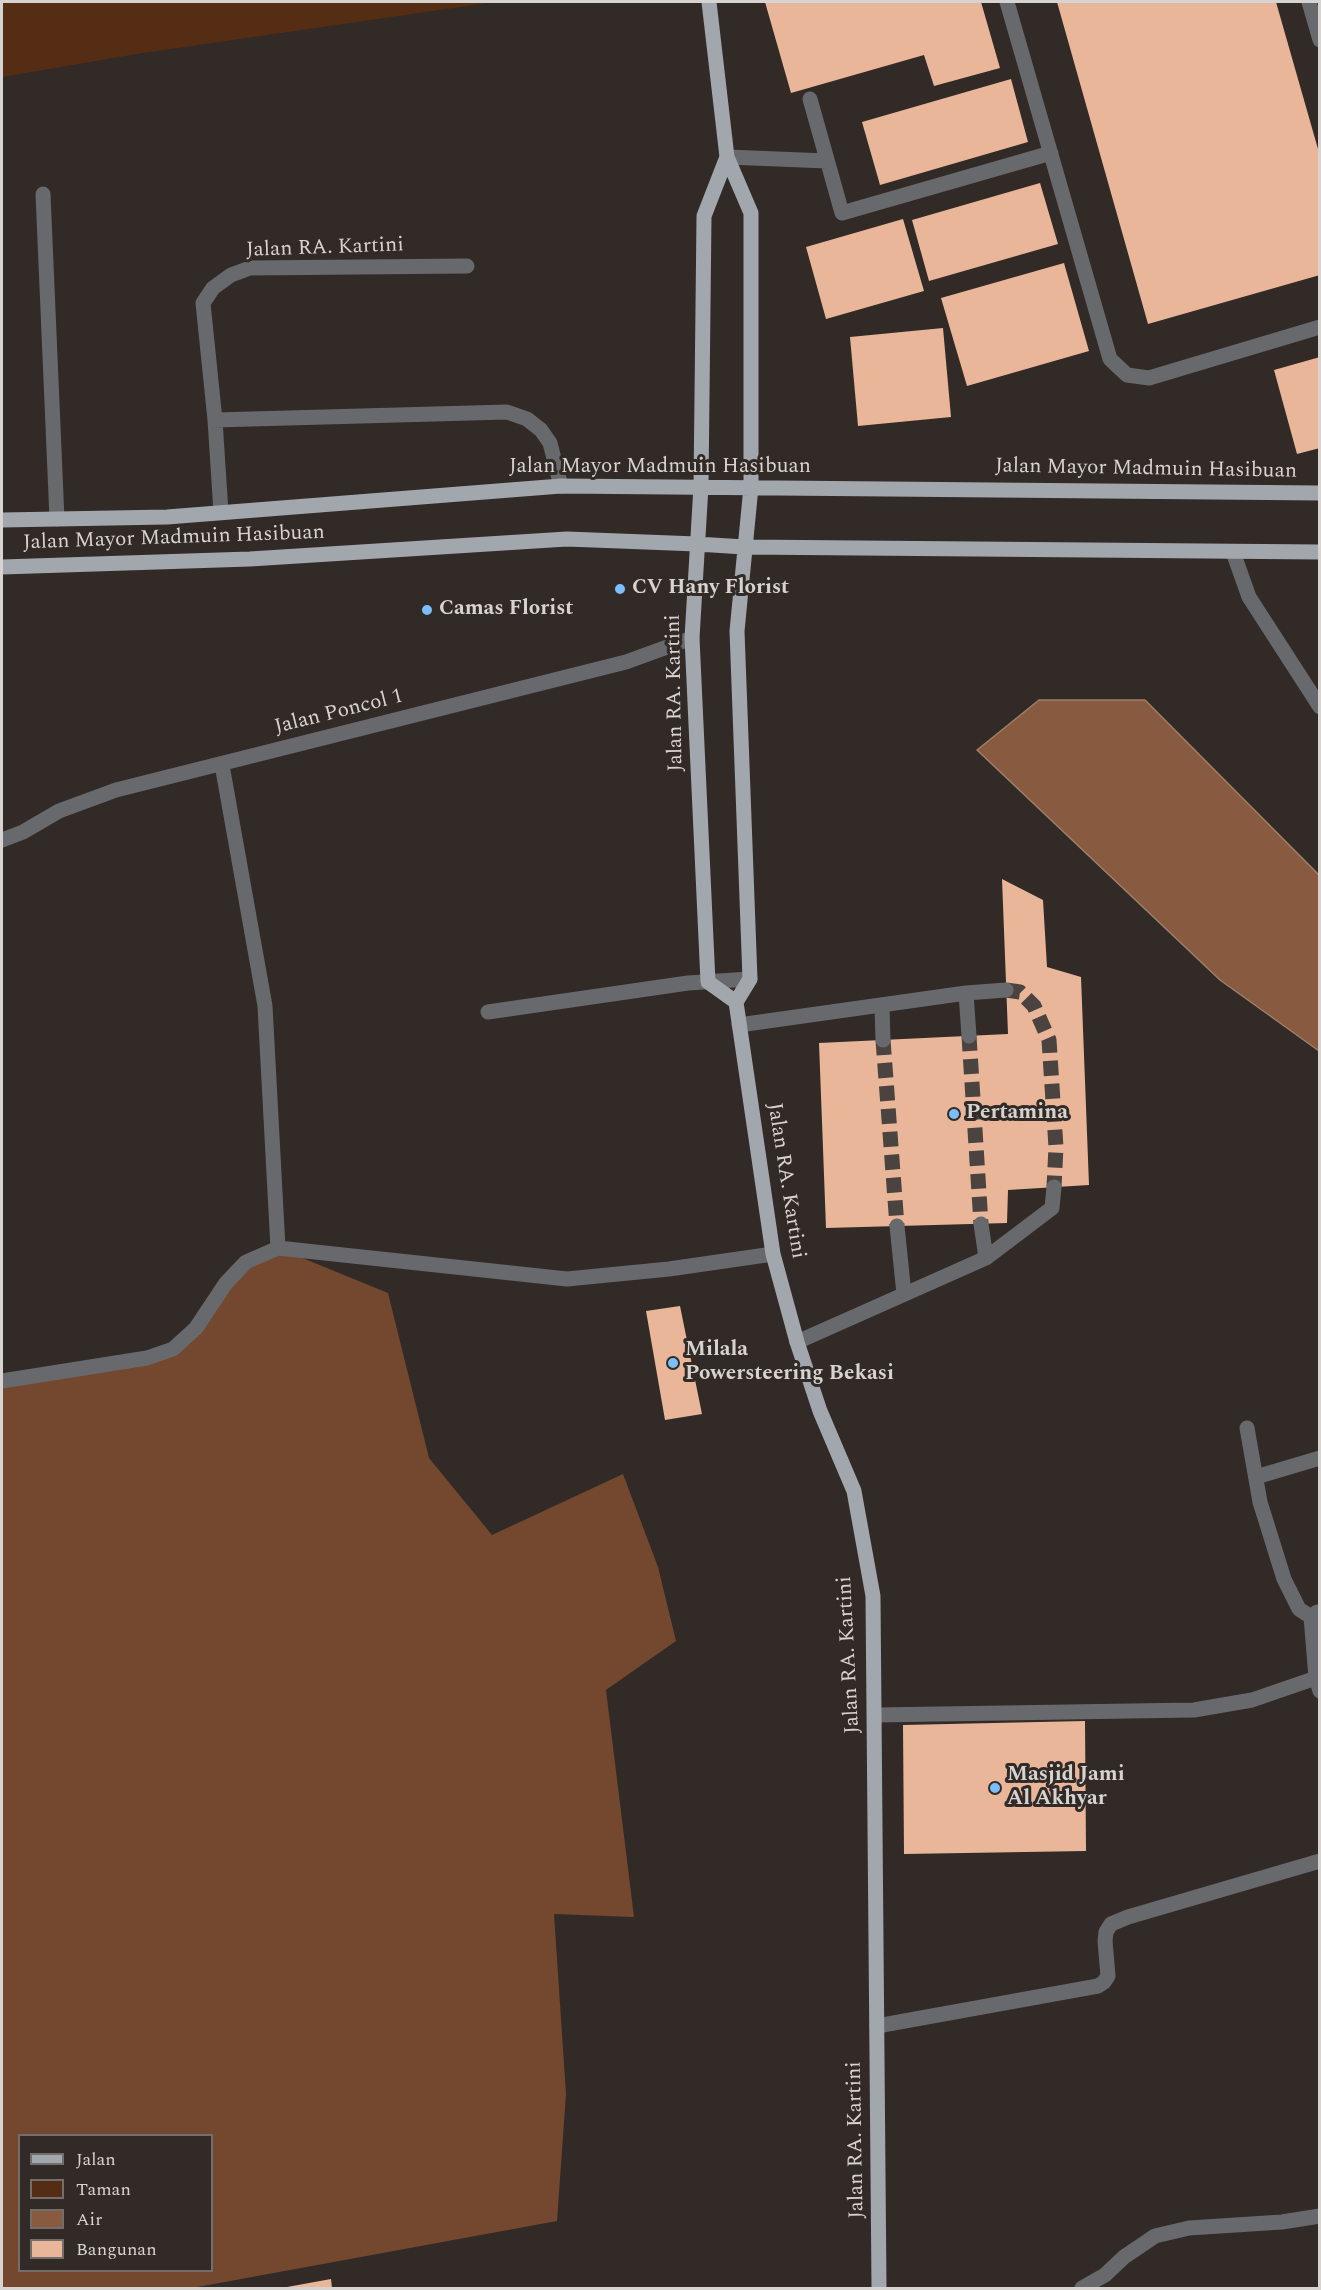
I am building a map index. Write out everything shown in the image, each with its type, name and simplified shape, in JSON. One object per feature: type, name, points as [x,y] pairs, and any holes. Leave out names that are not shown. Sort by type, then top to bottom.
[{"type":"main road","name":"Jalan RA. Kartini","points":[[709,2],[727,157],[751,213],[751,488],[737,631],[750,979]]},
{"type":"main road","name":"Jalan RA. Kartini","points":[[708,981],[692,638],[701,486],[704,216],[727,157]]},
{"type":"main road","name":"Jalan Mayor Madmuin Hasibuan","points":[[2,520],[167,517],[561,486],[1320,493]]},
{"type":"main road","name":"Jalan Mayor Madmuin Hasibuan","points":[[2,567],[250,559],[567,539],[744,548],[1320,552]]},
{"type":"main road","points":[[708,981],[736,1002],[750,979]]},
{"type":"main road","name":"Jalan RA. Kartini","points":[[736,1002],[773,1254],[797,1342],[820,1411],[854,1491],[873,1596],[879,2289]]},
{"type":"street","points":[[1007,2],[1110,358],[1127,375],[1149,378],[1320,327]]},
{"type":"street","points":[[1309,2],[1320,40]]},
{"type":"street","points":[[810,99],[842,213],[1051,153]]},
{"type":"street","points":[[727,157],[827,160]]},
{"type":"street","points":[[43,194],[57,519]]},
{"type":"street","name":"Jalan RA. Kartini","points":[[215,420],[202,303],[213,288],[231,275],[250,268],[467,266]]},
{"type":"street","points":[[221,512],[215,420],[507,412],[527,418],[541,430],[550,443],[561,486]]},
{"type":"street","points":[[1233,552],[1249,597],[1320,707]]},
{"type":"street","name":"Jalan Poncol 1","points":[[2,840],[23,832],[58,811],[116,790],[626,662],[692,638]]},
{"type":"street","points":[[222,765],[265,1006],[278,1248]]},
{"type":"street","points":[[488,1012],[708,981],[750,979]]},
{"type":"street","points":[[739,1025],[966,993],[1006,990]]},
{"type":"street","points":[[966,993],[969,1036]]},
{"type":"street","points":[[882,1006],[883,1040]]},
{"type":"street","points":[[797,1342],[986,1258],[1052,1208],[1054,1187]]},
{"type":"street","points":[[981,1224],[986,1258]]},
{"type":"street","points":[[897,1226],[904,1294]]},
{"type":"street","points":[[2,1381],[147,1358],[173,1349],[196,1328],[226,1283],[246,1262],[278,1248],[567,1279],[669,1269],[773,1254]]},
{"type":"street","points":[[875,1715],[1194,1710],[1252,1700],[1318,1684],[1315,1614],[1299,1609],[1284,1579],[1260,1502],[1247,1428]]},
{"type":"street","points":[[1256,1477],[1320,1458]]},
{"type":"street","points":[[877,2026],[1098,1986],[1108,1976],[1105,1941],[1106,1932],[1111,1924],[1320,1861]]},
{"type":"street","points":[[1083,2288],[1105,2275],[1124,2257],[1155,2236],[1189,2228],[1282,2222],[1320,2216]]},
{"type":"green space","points":[[2,2],[495,2],[143,53],[2,77]]},
{"type":"shaded area","points":[[278,1248],[388,1293],[429,1458],[492,1535],[623,1474],[658,1567],[676,1641],[606,1690],[634,1917],[554,1914],[566,2094],[557,2221],[192,2288],[2,2288],[2,1381],[173,1349],[246,1262]]},
{"type":"water","points":[[1039,700],[1145,700],[1319,875],[1319,1051],[1220,980],[977,750]]},
{"type":"building","points":[[765,2],[981,2],[1000,68],[934,86],[924,55],[791,93]]},
{"type":"building","points":[[1057,2],[1276,2],[1320,156],[1320,275],[1148,324]]},
{"type":"building","points":[[1011,79],[1028,142],[880,185],[862,122]]},
{"type":"building","points":[[1040,183],[1058,244],[929,281],[912,220]]},
{"type":"building","points":[[903,219],[924,291],[826,319],[806,247]]},
{"type":"building","points":[[1064,263],[1089,351],[967,386],[941,298]]},
{"type":"building","points":[[943,328],[951,417],[858,426],[850,337]]},
{"type":"building","points":[[1320,357],[1320,448],[1297,454],[1274,370]]},
{"type":"building","name":"Pertamina","points":[[1002,879],[1043,900],[1047,967],[1081,977],[1089,1185],[1008,1190],[1007,1223],[826,1228],[819,1043],[1008,1034]]},
{"type":"building","name":"Milala Powersteering Bekasi","points":[[680,1306],[702,1414],[665,1420],[646,1311]]},
{"type":"building","name":"Masjid Jami Al Akhyar","points":[[1085,1721],[1086,1851],[904,1854],[903,1725]]},
{"type":"building","points":[[331,2279],[332,2288],[287,2288],[287,2287]]},
{"type":"tunnel","points":[[1006,990],[1020,992],[1034,1006],[1049,1040],[1056,1147],[1054,1187]]},
{"type":"tunnel","points":[[969,1036],[981,1224]]},
{"type":"tunnel","points":[[883,1040],[897,1226]]},
{"type":"place","name":"CV Hany Florist","points":[[620,589]]},
{"type":"place","name":"Camas Florist","points":[[427,610]]},
{"type":"place","name":"Pertamina","points":[[954,1114]]},
{"type":"place","name":"Milala Powersteering Bekasi","points":[[673,1363]]},
{"type":"place","name":"Masjid Jami Al Akhyar","points":[[995,1788]]}]
